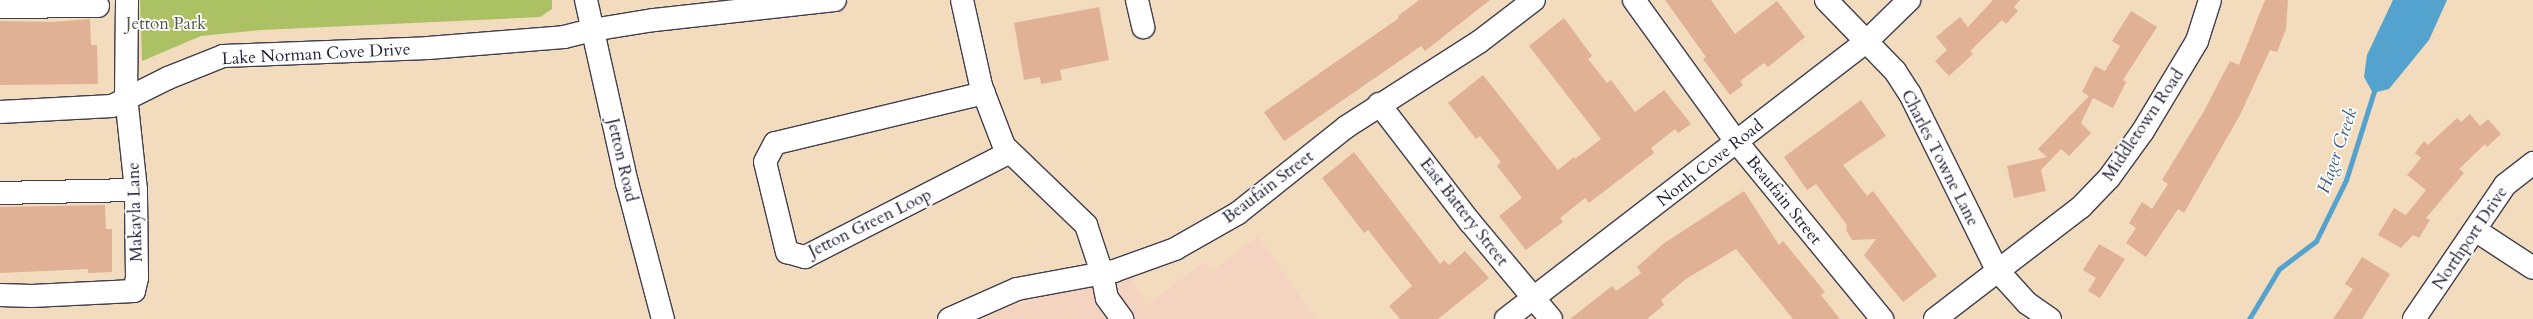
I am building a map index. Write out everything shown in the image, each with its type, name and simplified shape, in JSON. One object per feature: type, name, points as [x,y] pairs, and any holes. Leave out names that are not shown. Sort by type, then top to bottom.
[{"type":"street","name":"Makayla Lane","points":[[0,295],[32,296],[134,290],[137,278],[136,190],[126,98],[127,0]]},
{"type":"street","name":"Jetton Road","points":[[586,0],[627,183],[663,319]]},
{"type":"street","points":[[592,30],[769,4],[835,0]]},
{"type":"street","points":[[962,0],[984,93],[1004,146],[1086,225],[1102,273],[1106,298],[1122,319]]},
{"type":"street","points":[[1137,0],[1143,27]]},
{"type":"street","name":"Beaufain Street","points":[[949,319],[1017,288],[1102,273],[1175,250],[1238,213],[1346,127],[1379,104],[1430,75],[1534,0]]},
{"type":"street","name":"Beaufain Street","points":[[1634,0],[1735,140],[1882,319]]},
{"type":"street","name":"Charles Towne Lane","points":[[1826,0],[1895,71],[1910,94],[1997,270],[2027,303],[2050,319]]},
{"type":"street","name":"North Cove Road","points":[[1506,319],[1710,164],[1735,140],[1867,41],[1909,0]]},
{"type":"street","name":"Middletown Road","points":[[1935,319],[1997,270],[2082,207],[2109,178],[2143,131],[2197,41],[2210,0]]},
{"type":"street","points":[[0,7],[35,2],[98,6]]},
{"type":"street","name":"Lake Norman Cove Drive","points":[[0,112],[112,106],[126,98],[223,56],[428,48],[564,37],[592,30]]},
{"type":"street","name":"Jetton Green Loop","points":[[984,93],[775,143],[765,162],[787,252],[805,257],[1010,152]]},
{"type":"street","name":"East Battery Street","points":[[1379,104],[1470,222],[1551,319]]},
{"type":"street","name":"Northport Drive","points":[[2414,319],[2505,185],[2533,163]]},
{"type":"street","points":[[0,193],[136,190]]},
{"type":"street","points":[[2474,230],[2533,268]]},
{"type":"shaded area","points":[[1258,236],[1316,319],[983,319],[1008,307],[1079,286],[1132,279],[1146,305],[1204,262],[1212,271]]},
{"type":"green space","name":"Jetton Park","points":[[140,0],[552,0],[552,9],[540,17],[261,30],[201,36],[142,61]]},
{"type":"water","points":[[2393,0],[2447,0],[2429,40],[2389,89],[2373,93],[2364,77],[2367,55]]},
{"type":"building","points":[[1419,0],[1490,0],[1425,51],[1421,46],[1284,141],[1264,112],[1399,18],[1398,16]]},
{"type":"building","points":[[1665,0],[1711,0],[1735,34],[1777,1],[1805,37],[1768,67],[1764,63],[1740,81],[1743,85],[1730,95],[1703,59],[1706,57]]},
{"type":"building","points":[[1993,0],[2020,0],[2014,7],[2018,11],[2006,24],[2002,20],[1970,51],[1973,54],[1949,76],[1935,61],[1947,50],[1936,37],[1960,17],[1968,27]]},
{"type":"building","points":[[2265,0],[2288,0],[2286,29],[2277,52],[2270,50],[2240,115],[2184,213],[2178,209],[2146,257],[2126,243],[2136,228],[2129,223],[2142,202],[2152,209],[2168,184],[2162,180],[2204,111],[2230,61],[2239,65]]},
{"type":"building","points":[[1099,7],[1109,60],[1060,70],[1062,80],[1041,84],[1040,77],[1024,80],[1014,23]]},
{"type":"building","points":[[2131,11],[2157,27],[2123,80],[2126,82],[2113,108],[2093,98],[2081,123],[2091,133],[2069,156],[2061,149],[2041,170],[2046,191],[2014,198],[2007,166],[2047,157],[2038,149],[2089,96],[2082,92],[2095,66],[2105,71],[2120,46],[2112,41]]},
{"type":"building","points":[[1564,18],[1592,56],[1588,59],[1607,83],[1611,80],[1635,112],[1664,90],[1691,124],[1678,133],[1675,129],[1651,148],[1654,153],[1589,203],[1585,198],[1560,218],[1563,222],[1526,250],[1499,216],[1522,198],[1497,166],[1501,162],[1480,136],[1476,139],[1448,103],[1483,75],[1558,170],[1574,157],[1575,159],[1601,139],[1529,46]]},
{"type":"building","points":[[90,19],[91,45],[97,45],[98,84],[0,85],[0,21],[51,22]]},
{"type":"building","points":[[1861,100],[1886,136],[1843,165],[1867,196],[1873,191],[1937,276],[1903,302],[1864,255],[1876,239],[1852,240],[1846,230],[1847,225],[1816,184],[1807,190],[1784,157]]},
{"type":"building","points":[[2470,114],[2480,126],[2488,119],[2501,134],[2487,147],[2485,144],[2459,169],[2464,173],[2426,218],[2430,220],[2419,238],[2413,235],[2401,248],[2378,235],[2394,208],[2406,215],[2426,190],[2407,175],[2421,158],[2415,153],[2424,141],[2428,145],[2457,118],[2461,122]]},
{"type":"building","points":[[1354,152],[1440,264],[1444,260],[1449,265],[1465,251],[1489,278],[1438,319],[1400,319],[1389,306],[1412,286],[1368,230],[1364,233],[1322,178]]},
{"type":"building","points":[[1744,191],[1779,245],[1783,241],[1825,292],[1821,295],[1840,319],[1793,319],[1736,249],[1686,279],[1661,300],[1664,305],[1647,319],[1570,319],[1612,286],[1616,291],[1641,273],[1637,267],[1663,244]]},
{"type":"building","points":[[105,205],[106,229],[112,229],[112,272],[88,273],[88,269],[0,273],[0,207]]},
{"type":"building","points":[[2099,244],[2125,259],[2100,298],[2088,291],[2096,278],[2083,270]]},
{"type":"building","points":[[2362,257],[2390,274],[2362,319],[2333,319],[2353,289],[2345,284]]},
{"type":"waterway","name":"Hager Creek","points":[[2249,319],[2279,269],[2316,241],[2346,180],[2375,88]]}]
